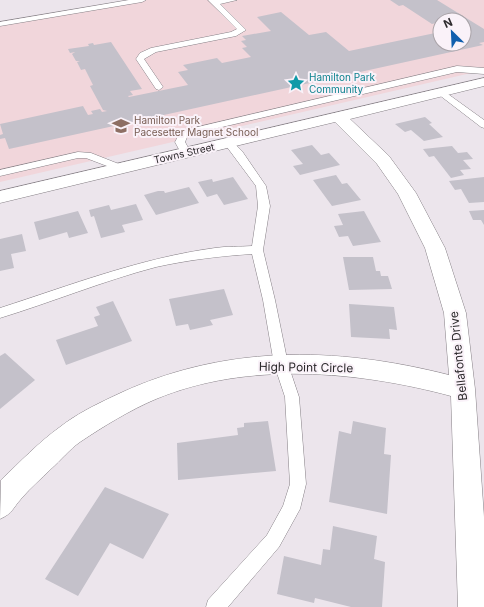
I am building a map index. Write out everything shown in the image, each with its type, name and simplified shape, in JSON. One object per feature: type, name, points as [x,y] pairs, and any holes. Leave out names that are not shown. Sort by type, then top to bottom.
[{"type":"street","name":"Towns Street","points":[[0,197],[484,82]]},
{"type":"street","name":"Bellafonte Drive","points":[[339,117],[383,160],[407,194],[435,248],[455,313],[463,389],[474,607]]},
{"type":"street","name":"High Point Circle","points":[[0,505],[11,489],[69,435],[108,411],[141,394],[192,377],[243,367],[281,364],[358,367],[432,381],[463,389]]},
{"type":"lane","points":[[0,19],[119,0]]},
{"type":"lane","points":[[0,24],[142,0]]},
{"type":"lane","points":[[213,2],[233,0]]},
{"type":"lane","points":[[159,87],[140,59],[143,55],[154,50],[233,34],[242,30],[213,2]]},
{"type":"lane","points":[[186,153],[180,142],[184,133],[457,69],[484,71]]},
{"type":"lane","points":[[441,92],[484,124]]},
{"type":"lane","points":[[215,607],[273,541],[291,509],[298,484],[292,397],[281,364],[269,300],[257,250],[264,206],[261,186],[238,153],[229,143]]},
{"type":"lane","points":[[0,173],[78,155],[87,155],[120,168]]},
{"type":"lane","points":[[0,313],[110,276],[157,263],[216,252],[257,250]]},
{"type":"shaded area","name":"Hamilton Park Pacesetter Magnet School","points":[[134,0],[484,0],[484,70],[0,182],[0,22]]},
{"type":"building","points":[[390,0],[437,0],[456,12],[432,12],[432,24],[403,5],[399,6]]},
{"type":"building","points":[[281,12],[309,35],[326,32],[349,51],[432,34],[432,52],[451,52],[9,149],[5,138],[0,139],[0,135],[3,134],[0,124],[83,106],[88,115],[93,114],[91,111],[100,109],[102,112],[107,111],[103,110],[90,86],[93,85],[85,69],[81,70],[77,62],[80,61],[76,61],[72,54],[75,52],[70,53],[68,49],[89,46],[88,44],[93,43],[94,45],[111,42],[142,89],[130,91],[133,95],[128,96],[129,97],[188,85],[178,72],[188,70],[183,65],[217,58],[222,63],[251,57],[242,48],[247,47],[241,41],[246,40],[242,36],[271,31],[257,17]]},
{"type":"building","points":[[472,22],[484,29],[484,42],[479,43],[483,45],[472,47]]},
{"type":"building","points":[[425,117],[432,123],[429,124],[443,137],[424,141],[411,130],[405,132],[395,124]]},
{"type":"building","points":[[312,145],[321,155],[329,153],[340,165],[300,175],[293,166],[303,164],[291,150]]},
{"type":"building","points":[[452,146],[458,153],[467,152],[473,159],[463,160],[471,169],[460,170],[464,175],[451,178],[434,156],[429,157],[423,149]]},
{"type":"building","points":[[336,175],[342,184],[347,183],[361,200],[332,206],[313,180]]},
{"type":"building","points":[[233,177],[248,199],[224,205],[217,194],[207,197],[198,182],[212,179],[213,182]]},
{"type":"building","points":[[484,177],[484,202],[469,203],[461,189],[455,190],[449,181]]},
{"type":"building","points":[[189,187],[199,203],[156,215],[144,195],[158,191],[164,191],[165,193]]},
{"type":"building","points":[[136,204],[143,220],[122,225],[125,232],[101,238],[94,216],[91,217],[89,210],[109,205],[111,210]]},
{"type":"building","points":[[484,210],[484,225],[481,220],[473,220],[469,211]]},
{"type":"building","points":[[78,211],[88,233],[69,238],[67,232],[39,240],[34,222]]},
{"type":"building","points":[[364,211],[381,242],[353,246],[348,236],[339,237],[334,226],[343,225],[338,214]]},
{"type":"building","points":[[22,234],[26,251],[11,254],[14,268],[0,271],[0,239]]},
{"type":"building","points":[[343,257],[373,257],[376,271],[380,271],[381,276],[388,276],[392,289],[349,290]]},
{"type":"building","points":[[224,289],[233,315],[210,320],[213,325],[190,330],[188,324],[176,326],[169,299]]},
{"type":"building","points":[[113,301],[132,341],[66,365],[56,340],[98,326],[94,317],[100,315],[96,307]]},
{"type":"building","points":[[349,304],[394,307],[397,330],[389,329],[390,339],[351,337]]},
{"type":"building","points":[[5,353],[35,380],[0,409],[0,356]]},
{"type":"building","points":[[268,421],[276,471],[178,480],[177,443],[238,435],[237,428],[244,427],[244,423]]},
{"type":"building","points":[[353,421],[386,428],[384,454],[391,455],[387,514],[329,502],[339,431],[351,434]]},
{"type":"building","points":[[105,487],[169,514],[143,559],[110,543],[78,596],[45,579]]},
{"type":"building","points":[[333,526],[377,536],[374,559],[385,562],[382,607],[351,607],[315,598],[314,603],[277,594],[284,556],[321,565],[323,549],[330,550]]},
{"type":"place","name":"Hamilton Park Community","points":[[296,83]]},
{"type":"place","name":"Hamilton Park Pacesetter Magnet School","points":[[121,126]]}]
